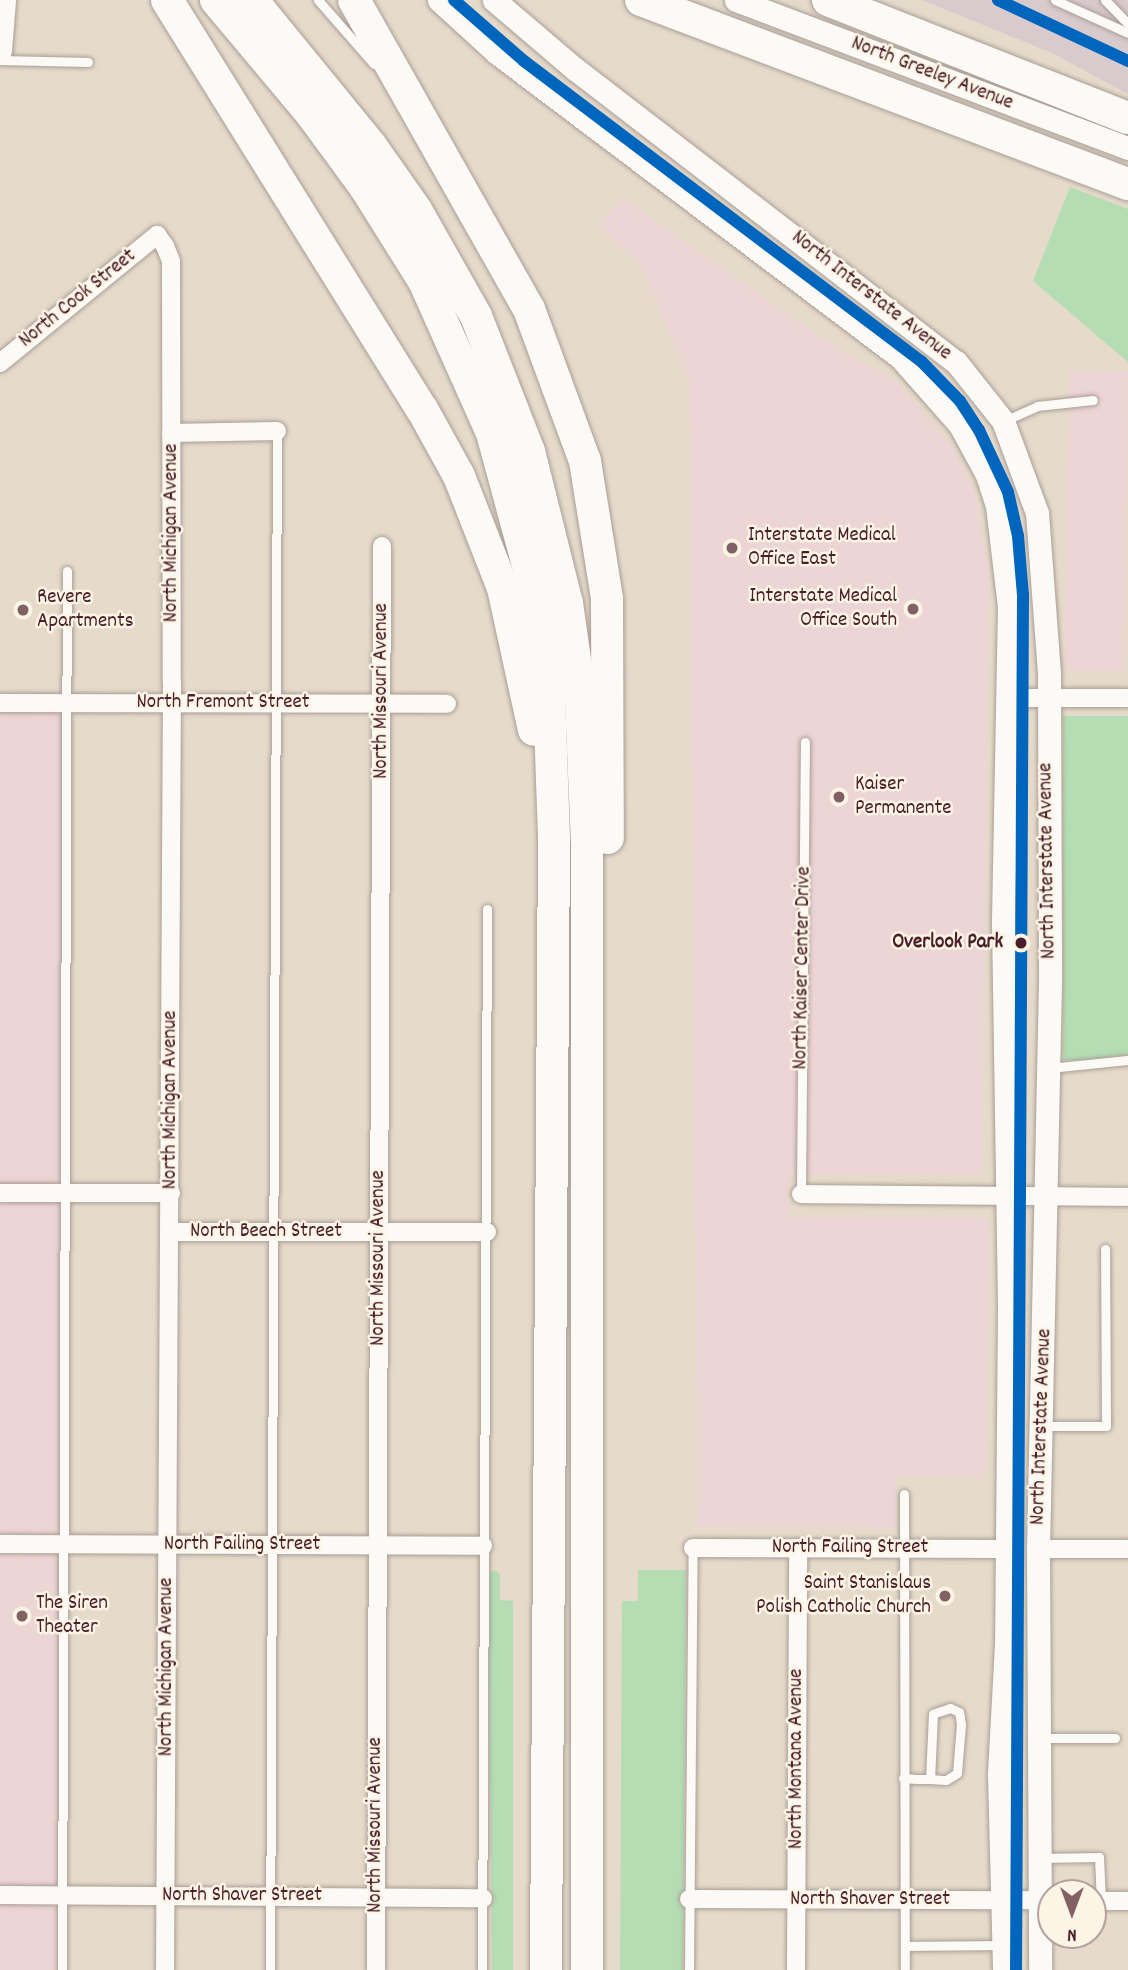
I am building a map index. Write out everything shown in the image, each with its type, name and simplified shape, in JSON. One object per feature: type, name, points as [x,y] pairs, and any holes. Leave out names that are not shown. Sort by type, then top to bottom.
[{"type":"highway","points":[[167,0],[282,190],[422,409],[479,520],[514,627],[554,839]]},
{"type":"highway","points":[[216,0],[310,112],[379,207],[424,281],[473,386],[509,487],[540,610],[548,666],[554,839],[546,1970]]},
{"type":"highway","points":[[252,0],[335,99],[416,210],[475,316],[529,451],[559,560],[581,701],[588,973],[587,1970]]},
{"type":"highway","points":[[354,0],[538,329],[582,450],[595,514],[607,599],[607,912],[588,973]]},
{"type":"highway","points":[[640,0],[1128,184]]},
{"type":"highway","points":[[828,0],[1128,117]]},
{"type":"street","points":[[0,50],[4,0]]},
{"type":"street","name":"North Interstate Avenue","points":[[439,0],[497,52],[900,357],[942,400],[975,450],[997,506],[1009,607],[1006,698],[1007,1549],[999,1775],[1004,1970]]},
{"type":"street","name":"North Interstate Avenue","points":[[494,0],[575,69],[934,342],[974,381],[1003,421],[1037,513],[1048,698],[1049,1068],[1038,1549],[1038,1738],[1040,1858],[1043,1879]]},
{"type":"street","name":"North Greeley Avenue","points":[[736,0],[1128,148]]},
{"type":"street","name":"North Cook Street","points":[[0,363],[156,235]]},
{"type":"street","name":"North Michigan Avenue","points":[[156,235],[171,261],[172,433],[171,1232],[165,1970]]},
{"type":"street","points":[[172,433],[277,431]]},
{"type":"street","name":"North Missouri Avenue","points":[[376,1970],[382,546]]},
{"type":"street","points":[[1006,698],[1128,698]]},
{"type":"street","name":"North Fremont Street","points":[[0,703],[447,704]]},
{"type":"street","points":[[0,1193],[171,1193]]},
{"type":"street","points":[[801,1194],[1006,1198],[1128,1197]]},
{"type":"street","name":"North Beech Street","points":[[171,1232],[487,1231]]},
{"type":"street","name":"North Failing Street","points":[[0,1544],[483,1546]]},
{"type":"street","name":"North Failing Street","points":[[692,1548],[1007,1549]]},
{"type":"street","name":"North Montana Avenue","points":[[796,1970],[797,1548]]},
{"type":"street","points":[[1038,1549],[1128,1549]]},
{"type":"street","name":"North Shaver Street","points":[[0,1895],[483,1898]]},
{"type":"street","name":"North Shaver Street","points":[[689,1899],[1037,1900]]},
{"type":"street","points":[[1107,1901],[1128,1901]]},
{"type":"street","name":"North Interstate Avenue","points":[[1040,1970],[1042,1949]]},
{"type":"lane","points":[[318,0],[429,131]]},
{"type":"lane","points":[[1055,0],[1128,33]]},
{"type":"lane","points":[[1105,0],[1128,24]]},
{"type":"lane","points":[[0,60],[88,62]]},
{"type":"lane","points":[[1003,421],[1037,406],[1093,400]]},
{"type":"lane","points":[[270,1970],[277,431]]},
{"type":"lane","points":[[62,1970],[66,1544],[67,571]]},
{"type":"lane","name":"North Kaiser Center Drive","points":[[801,1194],[805,742]]},
{"type":"lane","points":[[482,1970],[487,1231],[486,909]]},
{"type":"lane","points":[[1049,1068],[1128,1060]]},
{"type":"lane","points":[[1042,1426],[1106,1426],[1105,1249]]},
{"type":"lane","points":[[904,1494],[905,1970]]},
{"type":"lane","points":[[689,1970],[692,1548]]},
{"type":"lane","points":[[903,1778],[930,1780],[946,1780],[957,1773],[961,1724],[959,1712],[950,1708],[933,1714],[930,1780]]},
{"type":"lane","points":[[1038,1738],[1115,1738]]},
{"type":"lane","points":[[1040,1858],[1100,1857],[1098,1879]]},
{"type":"lane","points":[[905,1946],[1003,1945]]},
{"type":"shaded area","points":[[922,0],[1128,0],[1128,94],[1052,53]]},
{"type":"shaded area","name":"Kaiser Permanente","points":[[621,197],[827,342],[898,383],[956,452],[975,493],[988,569],[982,1175],[788,1174],[788,1217],[988,1218],[986,1477],[896,1476],[896,1528],[697,1527],[690,381],[640,263],[598,227]]},
{"type":"shaded area","points":[[1070,371],[1128,372],[1123,671],[1065,670]]},
{"type":"shaded area","points":[[0,707],[64,707],[64,1970],[0,1970]]},
{"type":"green space","points":[[1070,187],[1128,209],[1128,362],[1033,281]]},
{"type":"green space","name":"Overlook Park","points":[[1063,716],[1128,716],[1128,1060],[1063,1060]]},
{"type":"green space","points":[[496,1570],[500,1575],[500,1600],[513,1601],[513,1970],[492,1970],[488,1587],[489,1573]]},
{"type":"green space","points":[[638,1570],[686,1570],[683,1970],[620,1970],[622,1601],[638,1601]]},
{"type":"railway","points":[[998,0],[1128,61]]},
{"type":"transit line","points":[[454,0],[524,61],[921,361],[960,401],[979,430],[1008,492],[1018,536],[1023,595],[1016,1970]]},
{"type":"transit line","points":[[998,0],[1128,61]]},
{"type":"place","name":"Interstate Medical Office East","points":[[732,548]]},
{"type":"place","name":"Interstate Medical Office South","points":[[913,609]]},
{"type":"place","name":"Revere Apartments","points":[[23,610]]},
{"type":"place","name":"Kaiser Permanente","points":[[839,797]]},
{"type":"place","name":"Overlook Park","points":[[1021,943]]},
{"type":"place","name":"Saint Stanislaus Polish Catholic Church","points":[[945,1596]]},
{"type":"place","name":"The Siren Theater","points":[[22,1616]]}]
